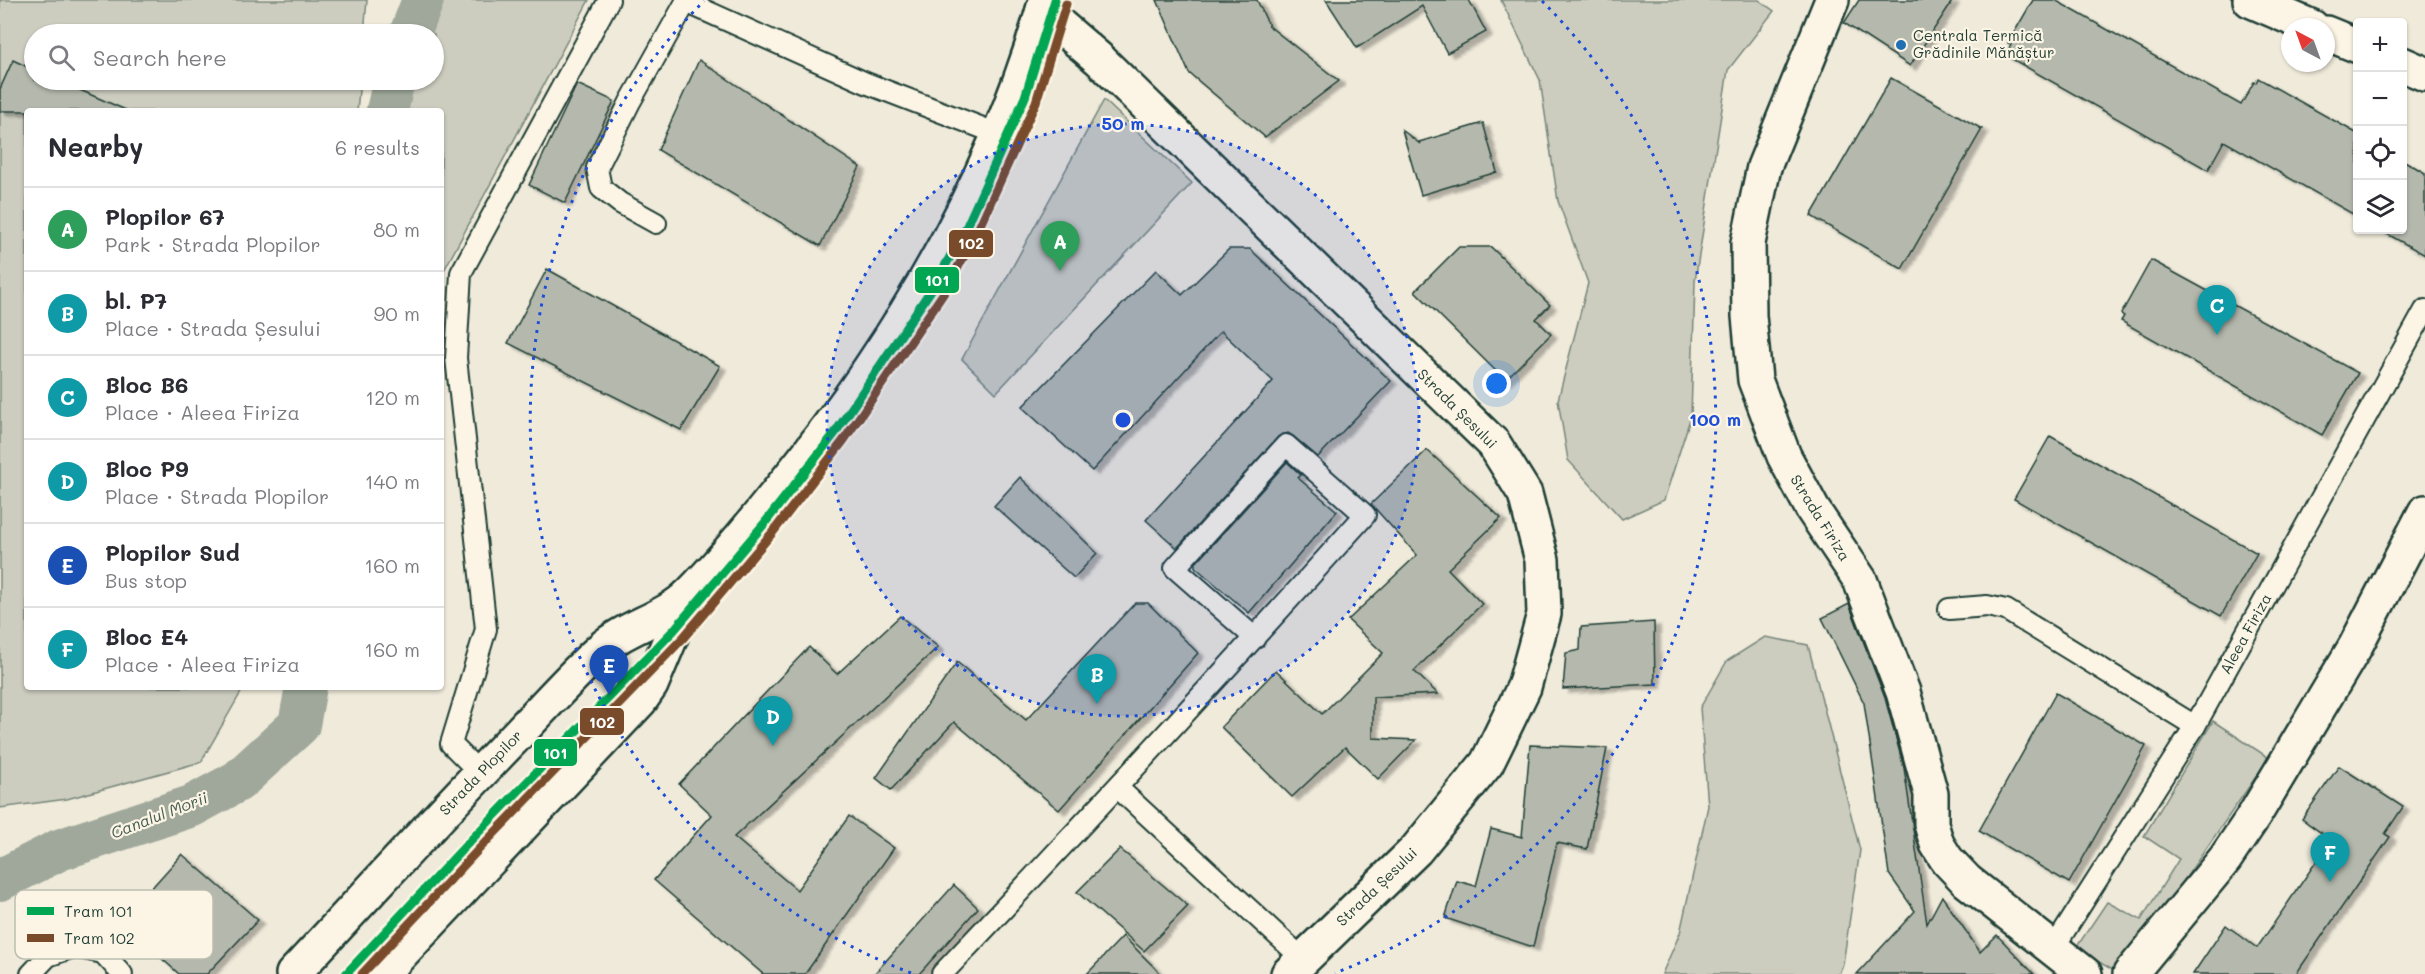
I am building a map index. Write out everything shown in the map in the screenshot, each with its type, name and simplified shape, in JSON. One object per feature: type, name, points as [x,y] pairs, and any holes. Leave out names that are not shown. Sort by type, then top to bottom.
[{"type":"street","name":"Strada Firiza","points":[[1832,0],[1764,167],[1748,243],[1749,316],[1755,380],[1784,456],[1813,510],[1860,580],[1903,692],[1931,794],[1931,824],[1937,844],[1947,860],[1967,881],[2085,974]]},
{"type":"street","points":[[2250,0],[2291,18]]},
{"type":"street","name":"Strada Plopilor","points":[[293,974],[480,773],[602,647],[688,596],[754,522],[805,458],[883,351],[921,290],[951,234],[1015,93],[1045,6]]},
{"type":"street","name":"Strada Șesului","points":[[1045,6],[1494,444],[1526,494],[1542,560],[1544,614],[1524,687],[1487,763],[1416,850],[1296,966]]},
{"type":"street","points":[[2335,37],[2353,44]]},
{"type":"street","points":[[2407,66],[2425,74]]},
{"type":"street","points":[[2130,974],[2225,859],[2254,816],[2355,646],[2425,512]]},
{"type":"street","name":"Strada Plopilor","points":[[382,974],[640,701],[651,685],[688,596]]},
{"type":"lane","points":[[480,773],[451,744],[486,629],[456,358],[460,273],[609,0]]},
{"type":"lane","points":[[656,223],[620,203],[601,188],[597,168],[630,102],[687,1],[866,83],[998,134]]},
{"type":"lane","name":"Aleea Firiza","points":[[2053,949],[2195,726],[2425,310]]},
{"type":"lane","points":[[942,974],[1118,788],[1255,638],[1365,515],[1286,445],[1175,568],[1255,638]]},
{"type":"lane","points":[[1949,609],[1987,606],[2006,610],[2195,726]]},
{"type":"lane","points":[[1118,788],[1296,966]]},
{"type":"lane","points":[[31,974],[45,959]]},
{"type":"lane","points":[[108,959],[122,974]]},
{"type":"shaded area","points":[[0,0],[367,0],[365,24],[24,24],[24,90],[359,90],[357,108],[24,108],[24,690],[242,690],[201,762],[67,799],[0,808]]},
{"type":"shaded area","points":[[431,0],[589,0],[444,270],[444,108],[398,108],[400,90],[444,90],[444,24],[423,24]]},
{"type":"shaded area","points":[[1501,0],[1759,0],[1774,11],[1728,70],[1695,281],[1691,416],[1664,500],[1622,519],[1568,460],[1558,400],[1588,283],[1558,201],[1540,80]]},
{"type":"shaded area","points":[[1104,100],[1192,183],[996,393],[962,359]]},
{"type":"shaded area","points":[[1765,637],[1808,645],[1860,850],[1843,964],[1839,974],[1662,974],[1680,933],[1708,806],[1700,708],[1727,661]]},
{"type":"shaded area","points":[[2213,721],[2269,758],[2119,974],[2076,948],[2107,902],[2141,920],[2179,859],[2144,836]]},
{"type":"building","points":[[1157,0],[1257,0],[1269,26],[1339,81],[1265,137],[1189,73]]},
{"type":"building","points":[[1326,0],[1469,0],[1486,32],[1447,53],[1422,6],[1357,48]]},
{"type":"building","name":"Centrala Termică Grădinile Mănăștur","points":[[1859,0],[1953,0],[1910,66],[1844,23]]},
{"type":"building","points":[[2033,0],[2055,0],[2241,105],[2258,78],[2353,131],[2353,214],[2224,141],[2208,170],[2005,55],[2011,45],[2008,43]]},
{"type":"building","points":[[13,60],[24,65],[24,90],[80,90],[121,108],[24,108],[24,111],[0,111],[0,89]]},
{"type":"building","points":[[699,60],[860,167],[820,246],[658,150]]},
{"type":"building","points":[[1891,78],[1982,129],[1902,269],[1811,216]]},
{"type":"building","points":[[577,84],[614,101],[565,203],[529,185]]},
{"type":"building","points":[[1483,123],[1497,172],[1421,195],[1402,130],[1420,144],[1419,142]]},
{"type":"building","points":[[2407,162],[2425,173],[2425,255],[2387,234],[2407,234]]},
{"type":"building","points":[[1459,247],[1491,247],[1550,305],[1536,319],[1551,334],[1505,380],[1415,291]]},
{"type":"building","points":[[1229,249],[1250,249],[1391,381],[1318,457],[1288,433],[1278,437],[1177,548],[1146,520],[1273,381],[1221,331],[1092,471],[1022,407],[1156,270],[1182,295]]},
{"type":"building","points":[[2151,260],[2358,373],[2322,435],[2121,321],[2124,316],[2121,314]]},
{"type":"building","points":[[547,269],[720,366],[681,430],[508,343]]},
{"type":"building","points":[[2050,436],[2257,553],[2221,616],[2014,499]]},
{"type":"building","points":[[1427,450],[1501,518],[1448,569],[1482,604],[1414,671],[1438,694],[1373,697],[1373,738],[1416,740],[1378,779],[1345,747],[1292,797],[1221,727],[1276,670],[1322,714],[1383,653],[1348,620],[1417,555],[1371,504]]},
{"type":"building","points":[[1287,462],[1301,475],[1298,478],[1337,511],[1249,613],[1195,567],[1195,564]]},
{"type":"building","points":[[1020,477],[1097,553],[1074,578],[994,506]]},
{"type":"building","points":[[1135,603],[1148,603],[1198,653],[1059,810],[954,722],[891,790],[876,778],[957,662],[1026,720]]},
{"type":"building","points":[[1849,604],[1885,698],[1904,768],[1927,924],[1942,896],[1980,952],[1997,935],[2034,974],[1857,974],[1915,911],[1889,874],[1864,703],[1822,618]]},
{"type":"building","points":[[900,616],[938,647],[734,837],[797,890],[849,816],[894,848],[805,974],[763,974],[654,880],[712,815],[679,784],[809,647],[837,674]]},
{"type":"building","points":[[1654,622],[1655,684],[1563,689],[1566,653],[1580,650],[1581,627]]},
{"type":"building","points":[[2056,693],[2146,746],[2069,883],[1979,831]]},
{"type":"building","points":[[1530,745],[1607,748],[1587,849],[1557,843],[1533,947],[1445,918],[1457,881],[1476,886],[1491,829],[1522,837]]},
{"type":"building","points":[[2339,766],[2403,807],[2385,834],[2390,837],[2296,974],[2193,974],[2226,925],[2257,948],[2331,840],[2302,819]]},
{"type":"building","points":[[1120,849],[1188,906],[1144,951],[1077,892]]},
{"type":"building","points":[[182,854],[258,920],[207,974],[179,974],[162,959],[213,959],[213,890],[150,890]]},
{"type":"building","points":[[954,885],[978,908],[919,974],[874,974]]},
{"type":"building","points":[[1123,936],[1161,974],[1087,974]]},
{"type":"waterway","name":"Canalul Morii","points":[[414,24],[423,0]]},
{"type":"waterway","name":"Canalul Morii","points":[[388,108],[392,90]]},
{"type":"waterway","name":"Canalul Morii","points":[[0,880],[59,850],[192,806],[238,781],[299,725],[305,690]]},
{"type":"tram line","name":"101","points":[[346,974],[470,841],[674,630],[764,524],[835,433],[935,284],[966,228],[1025,97],[1055,0]]},
{"type":"tram line","name":"102","points":[[362,974],[683,638],[773,532],[844,440],[945,291],[976,234],[1036,102],[1066,4]]},
{"type":"place","name":"Centrala Termică Grădinile Mănăștur","points":[[1901,45]]},
{"type":"place","name":"Plopilor 67","points":[[1060,271]]},
{"type":"place","name":"Bloc B6","points":[[2217,335]]},
{"type":"place","name":"Plopilor Sud","points":[[609,695]]},
{"type":"place","name":"bl. P7","points":[[1097,704]]},
{"type":"place","name":"Bloc P9","points":[[773,746]]},
{"type":"place","name":"Bloc E4","points":[[2330,882]]}]
